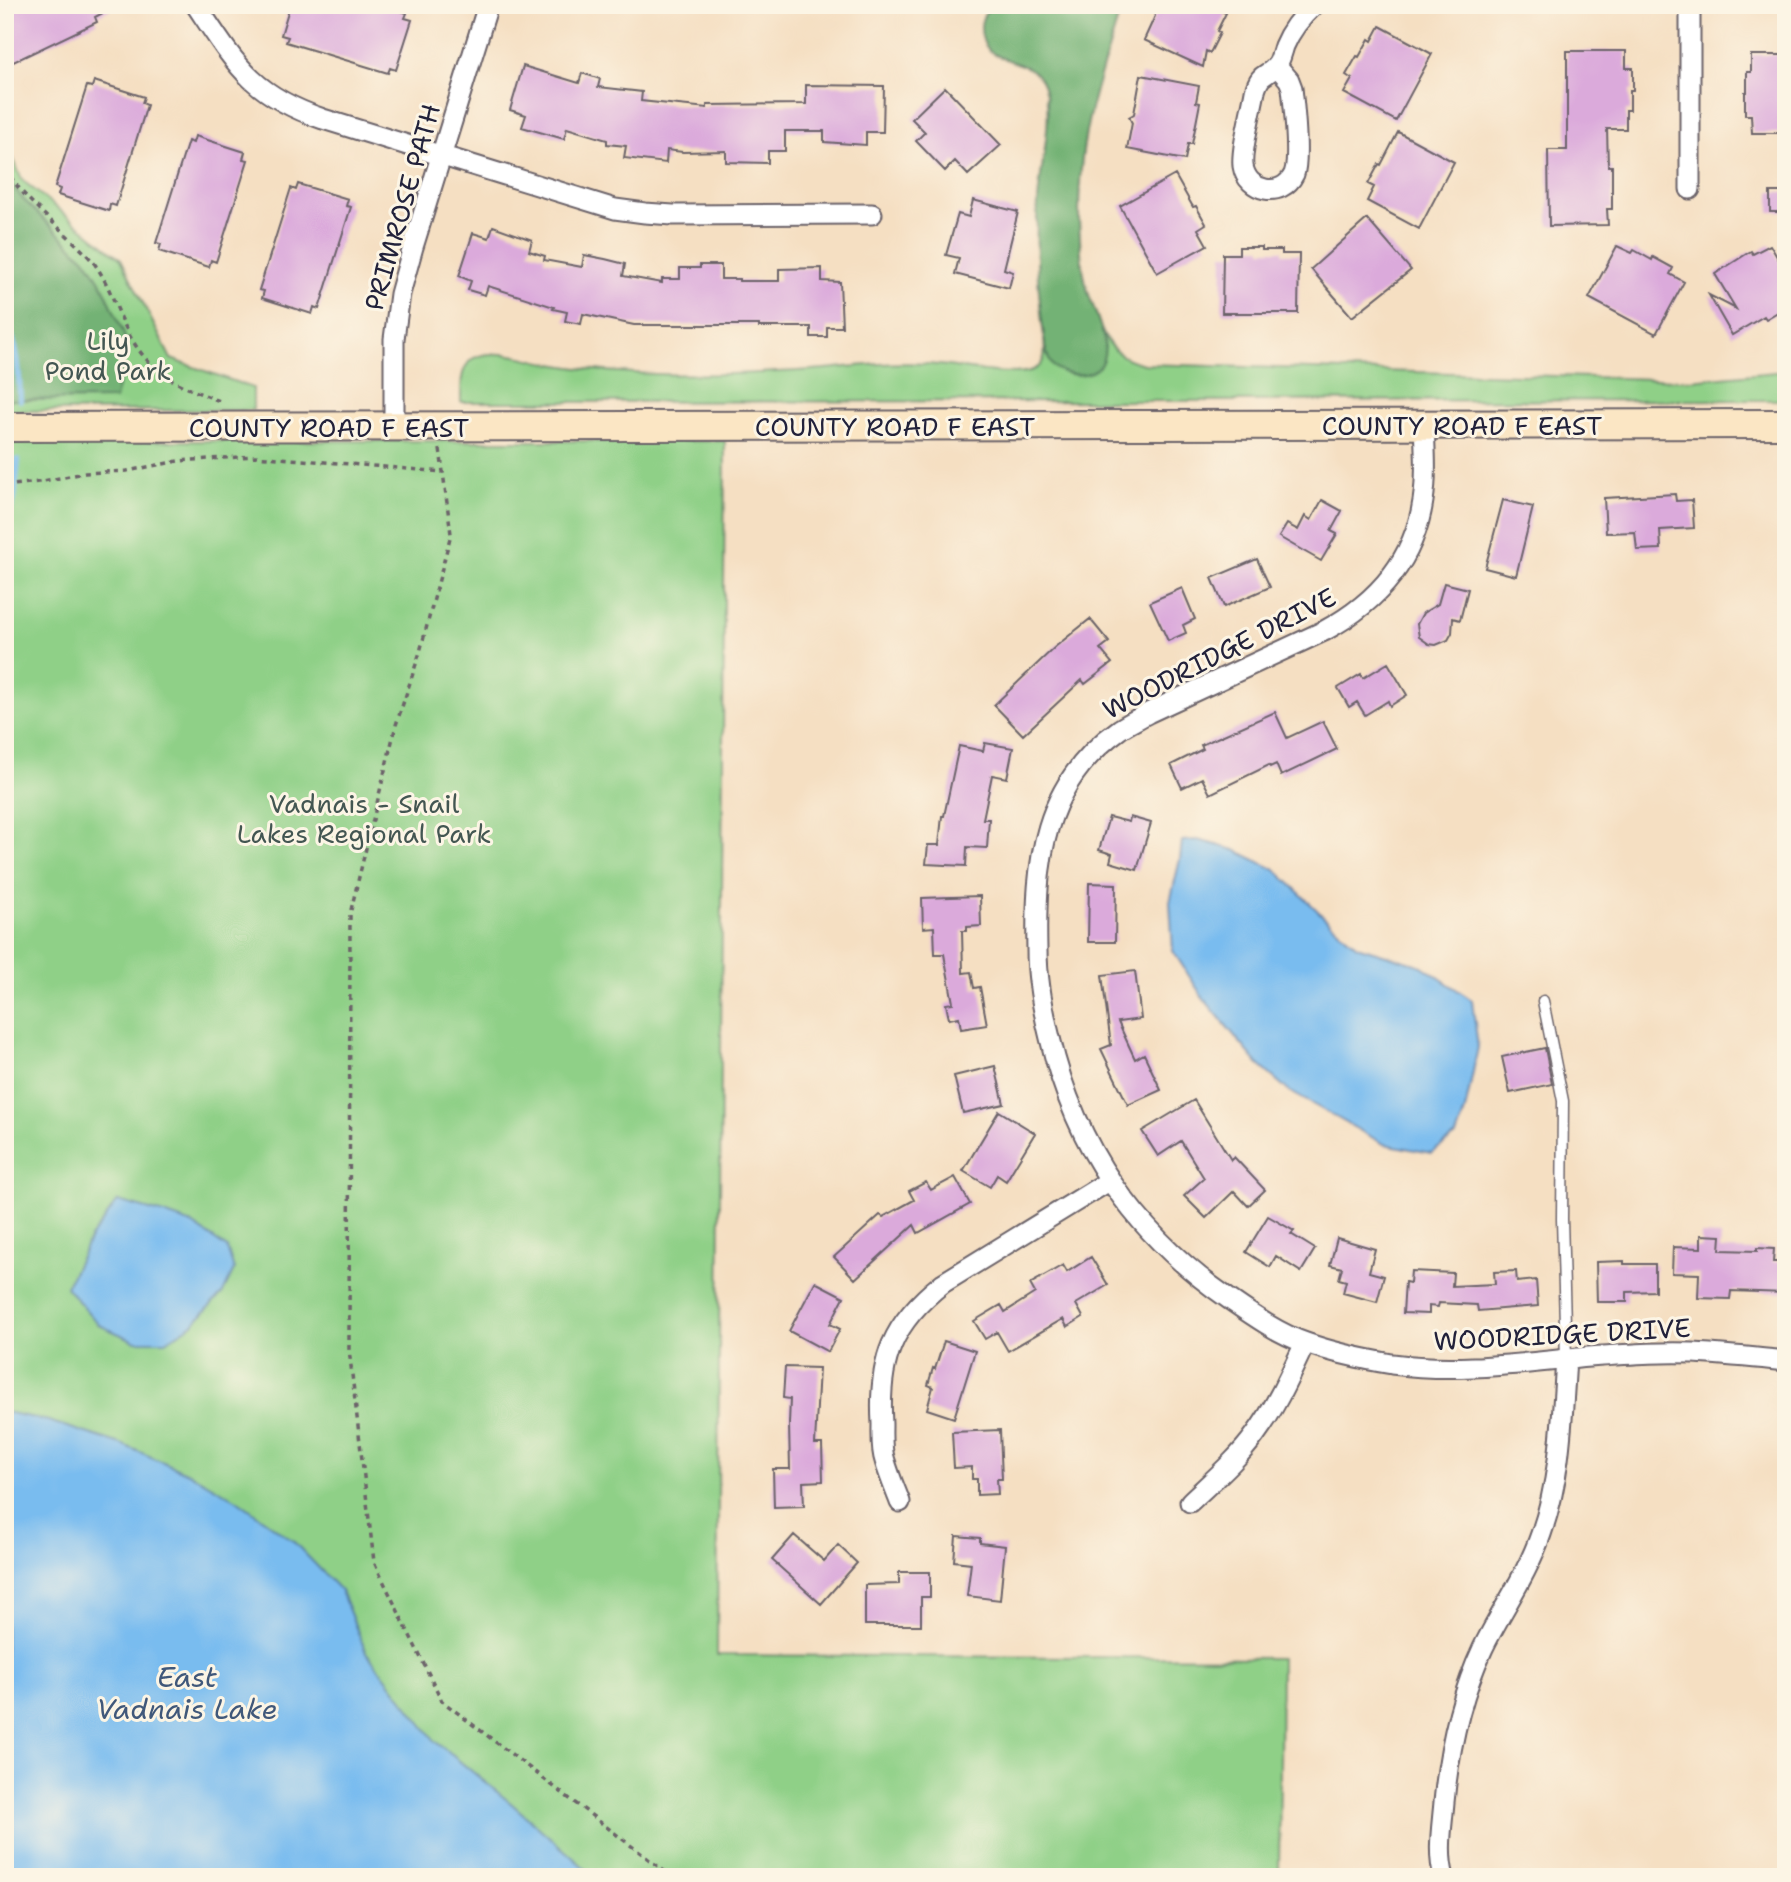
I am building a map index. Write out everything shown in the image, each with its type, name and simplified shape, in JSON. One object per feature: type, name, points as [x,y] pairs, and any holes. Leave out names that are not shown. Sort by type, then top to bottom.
[{"type":"street","points":[[196,5],[237,66],[277,100],[313,116],[596,204],[645,213],[872,214]]},
{"type":"street","name":"PRIMROSE PATH","points":[[394,427],[396,315],[409,259],[488,5]]},
{"type":"street","points":[[1277,66],[1291,83],[1296,162],[1289,181],[1278,189],[1265,190],[1248,180],[1242,161],[1258,82],[1277,66],[1292,30],[1314,5]]},
{"type":"street","points":[[1690,5],[1690,189]]},
{"type":"street","name":"COUNTY ROAD F EAST","points":[[5,427],[1786,424]]},
{"type":"street","name":"WOODRIDGE DRIVE","points":[[1424,425],[1423,503],[1416,531],[1404,558],[1387,583],[1347,619],[1148,713],[1121,729],[1098,747],[1077,770],[1063,792],[1051,817],[1042,847],[1036,907],[1037,958],[1043,1008],[1054,1058],[1071,1106],[1109,1181],[1134,1214],[1169,1251],[1207,1284],[1249,1313],[1305,1343],[1382,1362],[1439,1368],[1489,1368],[1650,1353],[1707,1354],[1786,1361]]},
{"type":"street","points":[[900,1502],[884,1459],[881,1387],[889,1350],[906,1317],[923,1298],[943,1283],[1109,1181]]},
{"type":"street","points":[[1190,1502],[1254,1437],[1273,1410],[1305,1343]]},
{"type":"street","points":[[1444,1877],[1440,1843],[1454,1731],[1466,1690],[1484,1647],[1524,1576],[1541,1534],[1560,1452],[1566,1359]]},
{"type":"lane","points":[[1543,1001],[1563,1101],[1562,1219],[1566,1359]]},
{"type":"path","points":[[5,168],[27,198],[99,269],[129,335],[145,359],[170,380],[225,403]]},
{"type":"path","points":[[439,446],[451,534],[420,652],[396,725],[350,914],[349,1349],[374,1562],[442,1701],[672,1877]]},
{"type":"path","points":[[5,486],[85,473],[127,471],[178,461],[255,456],[443,472]]},
{"type":"green space","points":[[996,5],[1122,5],[1091,109],[1081,172],[1079,219],[1082,262],[1105,351],[1100,366],[1088,373],[1073,374],[1059,370],[1050,363],[1046,351],[1039,296],[1037,219],[1048,120],[1046,94],[1042,81],[1033,71],[1000,57],[986,46],[981,26],[986,13]]},
{"type":"green space","name":"Lily Pond Park","points":[[5,139],[22,180],[121,259],[171,359],[253,388],[253,410],[5,411]]},
{"type":"green space","points":[[5,175],[23,199],[88,262],[103,286],[126,341],[115,399],[5,400]]},
{"type":"green space","points":[[1100,327],[1116,352],[1144,364],[1689,380],[1786,371],[1786,400],[461,402],[462,375],[468,363],[488,354],[516,356],[578,368],[644,374],[740,374],[907,363],[1014,373],[1033,370],[1041,365],[1044,338],[1053,364],[1062,371],[1078,375],[1105,348]]},
{"type":"green space","name":"Vadnais - Snail Lakes Regional Park","points":[[5,441],[725,441],[717,1655],[1281,1658],[1279,1877],[5,1877]]},
{"type":"water","points":[[1198,840],[1235,850],[1276,870],[1357,946],[1422,966],[1472,1000],[1478,1047],[1465,1111],[1456,1136],[1431,1153],[1384,1144],[1289,1091],[1258,1064],[1204,999],[1173,951],[1170,902],[1182,841]]},
{"type":"water","points":[[118,1201],[192,1224],[227,1248],[234,1270],[223,1293],[193,1324],[166,1341],[135,1341],[99,1325],[66,1287],[90,1238]]},
{"type":"water","name":"East Vadnais Lake","points":[[5,1412],[45,1420],[121,1444],[191,1474],[237,1500],[293,1541],[341,1591],[366,1652],[436,1742],[595,1877],[5,1877]]},
{"type":"building","points":[[5,5],[118,5],[95,17],[97,22],[5,66]]},
{"type":"building","points":[[290,5],[383,5],[407,13],[405,18],[412,20],[396,70],[390,68],[388,73],[286,42],[288,37],[281,35]]},
{"type":"building","points":[[1153,5],[1224,5],[1221,11],[1226,13],[1217,31],[1220,33],[1210,53],[1206,51],[1203,67],[1144,40],[1155,16]]},
{"type":"building","points":[[1380,26],[1432,54],[1396,121],[1344,93],[1352,79],[1346,75]]},
{"type":"building","points":[[1567,51],[1626,51],[1626,68],[1633,68],[1633,90],[1630,90],[1630,110],[1626,110],[1626,129],[1607,129],[1608,166],[1612,166],[1612,209],[1607,209],[1608,225],[1549,226],[1548,150],[1567,150]]},
{"type":"building","points":[[1751,55],[1786,55],[1786,133],[1752,133],[1751,115],[1745,115],[1747,72],[1751,72]]},
{"type":"building","points":[[523,66],[579,83],[582,73],[600,79],[598,87],[642,92],[641,101],[707,108],[707,105],[806,104],[806,85],[884,86],[883,132],[866,132],[866,145],[824,142],[824,131],[785,131],[785,151],[768,151],[768,163],[726,162],[726,151],[667,150],[666,163],[624,158],[626,146],[607,144],[607,140],[567,128],[564,139],[522,127],[526,115],[510,110]]},
{"type":"building","points":[[1141,75],[1199,86],[1196,102],[1200,103],[1192,144],[1188,144],[1185,160],[1127,149],[1132,123],[1129,117],[1134,114]]},
{"type":"building","points":[[94,81],[144,97],[142,103],[147,105],[116,206],[110,204],[109,211],[58,195],[60,189],[55,187],[87,86],[92,87]]},
{"type":"building","points":[[945,87],[1001,145],[968,175],[955,161],[945,171],[916,141],[925,132],[912,119]]},
{"type":"building","points":[[1398,132],[1454,162],[1419,229],[1367,201],[1374,187],[1368,184]]},
{"type":"building","points":[[195,136],[245,152],[243,159],[248,160],[216,262],[211,260],[209,267],[159,251],[161,244],[156,243],[188,141],[193,143]]},
{"type":"building","points":[[1175,175],[1206,224],[1198,229],[1207,245],[1157,273],[1120,206]]},
{"type":"building","points":[[298,184],[348,199],[346,206],[351,207],[319,309],[314,307],[312,314],[262,298],[264,291],[259,290],[291,188],[296,190]]},
{"type":"building","points":[[1770,192],[1786,192],[1786,212],[1770,212]]},
{"type":"building","points":[[973,200],[1018,212],[1004,269],[1013,272],[1009,288],[955,274],[959,258],[946,255],[958,214],[969,217]]},
{"type":"building","points":[[1367,219],[1411,270],[1352,317],[1311,269]]},
{"type":"building","points":[[493,226],[532,240],[529,251],[545,256],[544,260],[582,267],[584,255],[605,259],[625,264],[623,276],[662,283],[662,279],[680,279],[680,268],[700,268],[700,265],[721,265],[721,279],[739,281],[779,281],[779,269],[822,268],[822,281],[840,282],[842,327],[827,327],[827,337],[811,337],[811,327],[634,325],[583,314],[581,324],[565,321],[567,312],[553,309],[554,307],[488,286],[485,295],[468,290],[471,281],[459,276],[473,233],[489,238]]},
{"type":"building","points":[[1770,245],[1786,272],[1786,307],[1766,319],[1764,316],[1732,335],[1709,295],[1736,309],[1715,274],[1751,251],[1753,254]]},
{"type":"building","points":[[1617,246],[1632,253],[1634,250],[1652,260],[1653,257],[1673,268],[1670,274],[1684,282],[1656,334],[1589,298]]},
{"type":"building","points":[[1239,247],[1262,247],[1262,250],[1282,250],[1282,254],[1299,254],[1298,313],[1222,313],[1223,254],[1239,254]]},
{"type":"building","points":[[1675,494],[1676,501],[1692,500],[1694,528],[1660,530],[1661,549],[1637,550],[1635,532],[1606,533],[1604,498]]},
{"type":"building","points":[[1322,500],[1342,511],[1331,531],[1337,534],[1321,561],[1279,537],[1287,524],[1298,530],[1305,516],[1311,520]]},
{"type":"building","points":[[1503,500],[1533,507],[1516,576],[1485,568]]},
{"type":"building","points":[[1257,559],[1270,587],[1224,607],[1212,578]]},
{"type":"building","points":[[1444,583],[1468,589],[1460,620],[1453,618],[1452,633],[1448,640],[1436,645],[1429,644],[1419,637],[1417,624],[1423,613],[1438,604]]},
{"type":"building","points":[[1182,588],[1195,619],[1183,625],[1186,633],[1168,641],[1150,602]]},
{"type":"building","points":[[1090,619],[1109,642],[1100,649],[1112,663],[1085,684],[1082,680],[1023,735],[994,705],[1055,647]]},
{"type":"building","points":[[1388,663],[1407,695],[1390,706],[1388,701],[1365,715],[1357,702],[1349,707],[1338,688],[1361,674],[1363,678]]},
{"type":"building","points":[[1275,712],[1287,738],[1323,721],[1337,749],[1281,776],[1276,764],[1270,767],[1269,765],[1210,794],[1202,778],[1182,788],[1171,765],[1203,749],[1201,745]]},
{"type":"building","points":[[985,743],[1013,748],[1007,778],[992,775],[983,819],[989,819],[987,848],[967,847],[966,866],[926,864],[928,845],[939,845],[942,816],[959,746],[983,751]]},
{"type":"building","points":[[1109,817],[1129,822],[1130,817],[1151,823],[1137,870],[1110,862],[1112,854],[1099,850]]},
{"type":"building","points":[[1089,883],[1116,884],[1115,942],[1088,942]]},
{"type":"building","points":[[980,896],[981,926],[967,927],[967,931],[962,931],[963,973],[971,972],[974,988],[980,987],[987,1025],[961,1029],[959,1017],[949,1019],[946,1004],[953,1003],[944,954],[935,954],[934,927],[923,928],[922,898]]},
{"type":"building","points":[[1135,971],[1141,1019],[1118,1022],[1135,1059],[1144,1054],[1161,1090],[1128,1105],[1101,1049],[1111,1045],[1102,975]]},
{"type":"building","points":[[1545,1048],[1552,1084],[1510,1093],[1502,1057]]},
{"type":"building","points":[[995,1066],[1004,1104],[963,1113],[954,1076]]},
{"type":"building","points":[[1194,1100],[1231,1160],[1234,1157],[1265,1190],[1248,1206],[1234,1191],[1206,1218],[1184,1196],[1204,1178],[1181,1141],[1158,1156],[1142,1131]]},
{"type":"building","points":[[999,1111],[1035,1133],[1006,1181],[997,1175],[990,1187],[963,1171]]},
{"type":"building","points":[[955,1177],[970,1204],[918,1233],[914,1225],[855,1279],[834,1257],[880,1215],[883,1217],[914,1200],[909,1191],[926,1182],[931,1190]]},
{"type":"building","points":[[1268,1216],[1294,1231],[1291,1234],[1315,1249],[1301,1272],[1276,1256],[1270,1267],[1246,1252]]},
{"type":"building","points":[[1701,1235],[1721,1236],[1720,1250],[1774,1249],[1773,1262],[1786,1262],[1786,1293],[1731,1291],[1730,1299],[1698,1298],[1699,1274],[1672,1273],[1673,1247],[1701,1248]]},
{"type":"building","points":[[1337,1238],[1375,1249],[1369,1272],[1384,1276],[1377,1302],[1343,1293],[1346,1281],[1339,1279],[1342,1268],[1330,1265]]},
{"type":"building","points":[[1091,1257],[1108,1285],[1076,1304],[1083,1317],[1067,1327],[1063,1319],[1008,1351],[997,1332],[985,1339],[974,1321],[1001,1305],[1005,1312],[1035,1293],[1030,1284],[1063,1265],[1067,1272]]},
{"type":"building","points":[[1624,1261],[1624,1264],[1655,1264],[1655,1291],[1627,1292],[1627,1302],[1597,1302],[1596,1262]]},
{"type":"building","points":[[1411,1271],[1453,1273],[1452,1286],[1495,1284],[1494,1272],[1516,1271],[1517,1282],[1536,1280],[1538,1306],[1478,1311],[1477,1305],[1439,1303],[1438,1307],[1429,1306],[1429,1314],[1403,1313],[1405,1282],[1410,1283]]},
{"type":"building","points":[[815,1282],[844,1297],[830,1324],[840,1329],[828,1352],[789,1331]]},
{"type":"building","points":[[944,1341],[975,1351],[954,1418],[927,1409],[933,1387],[928,1385]]},
{"type":"building","points":[[785,1367],[819,1368],[815,1444],[822,1444],[823,1481],[803,1482],[804,1506],[774,1507],[773,1469],[790,1469],[790,1399],[783,1398]]},
{"type":"building","points":[[1000,1430],[1002,1479],[997,1479],[998,1494],[977,1495],[977,1479],[972,1479],[972,1467],[954,1468],[952,1432]]},
{"type":"building","points":[[794,1535],[824,1561],[838,1545],[857,1563],[821,1604],[772,1560]]},
{"type":"building","points":[[956,1536],[980,1538],[980,1543],[1005,1546],[1000,1600],[967,1596],[971,1563],[954,1561]]},
{"type":"building","points":[[899,1572],[930,1572],[930,1597],[921,1597],[921,1625],[865,1625],[865,1585],[899,1584]]},
{"type":"waterway","points":[[5,323],[16,350],[20,400]]},
{"type":"waterway","points":[[5,523],[14,499],[18,460]]}]
